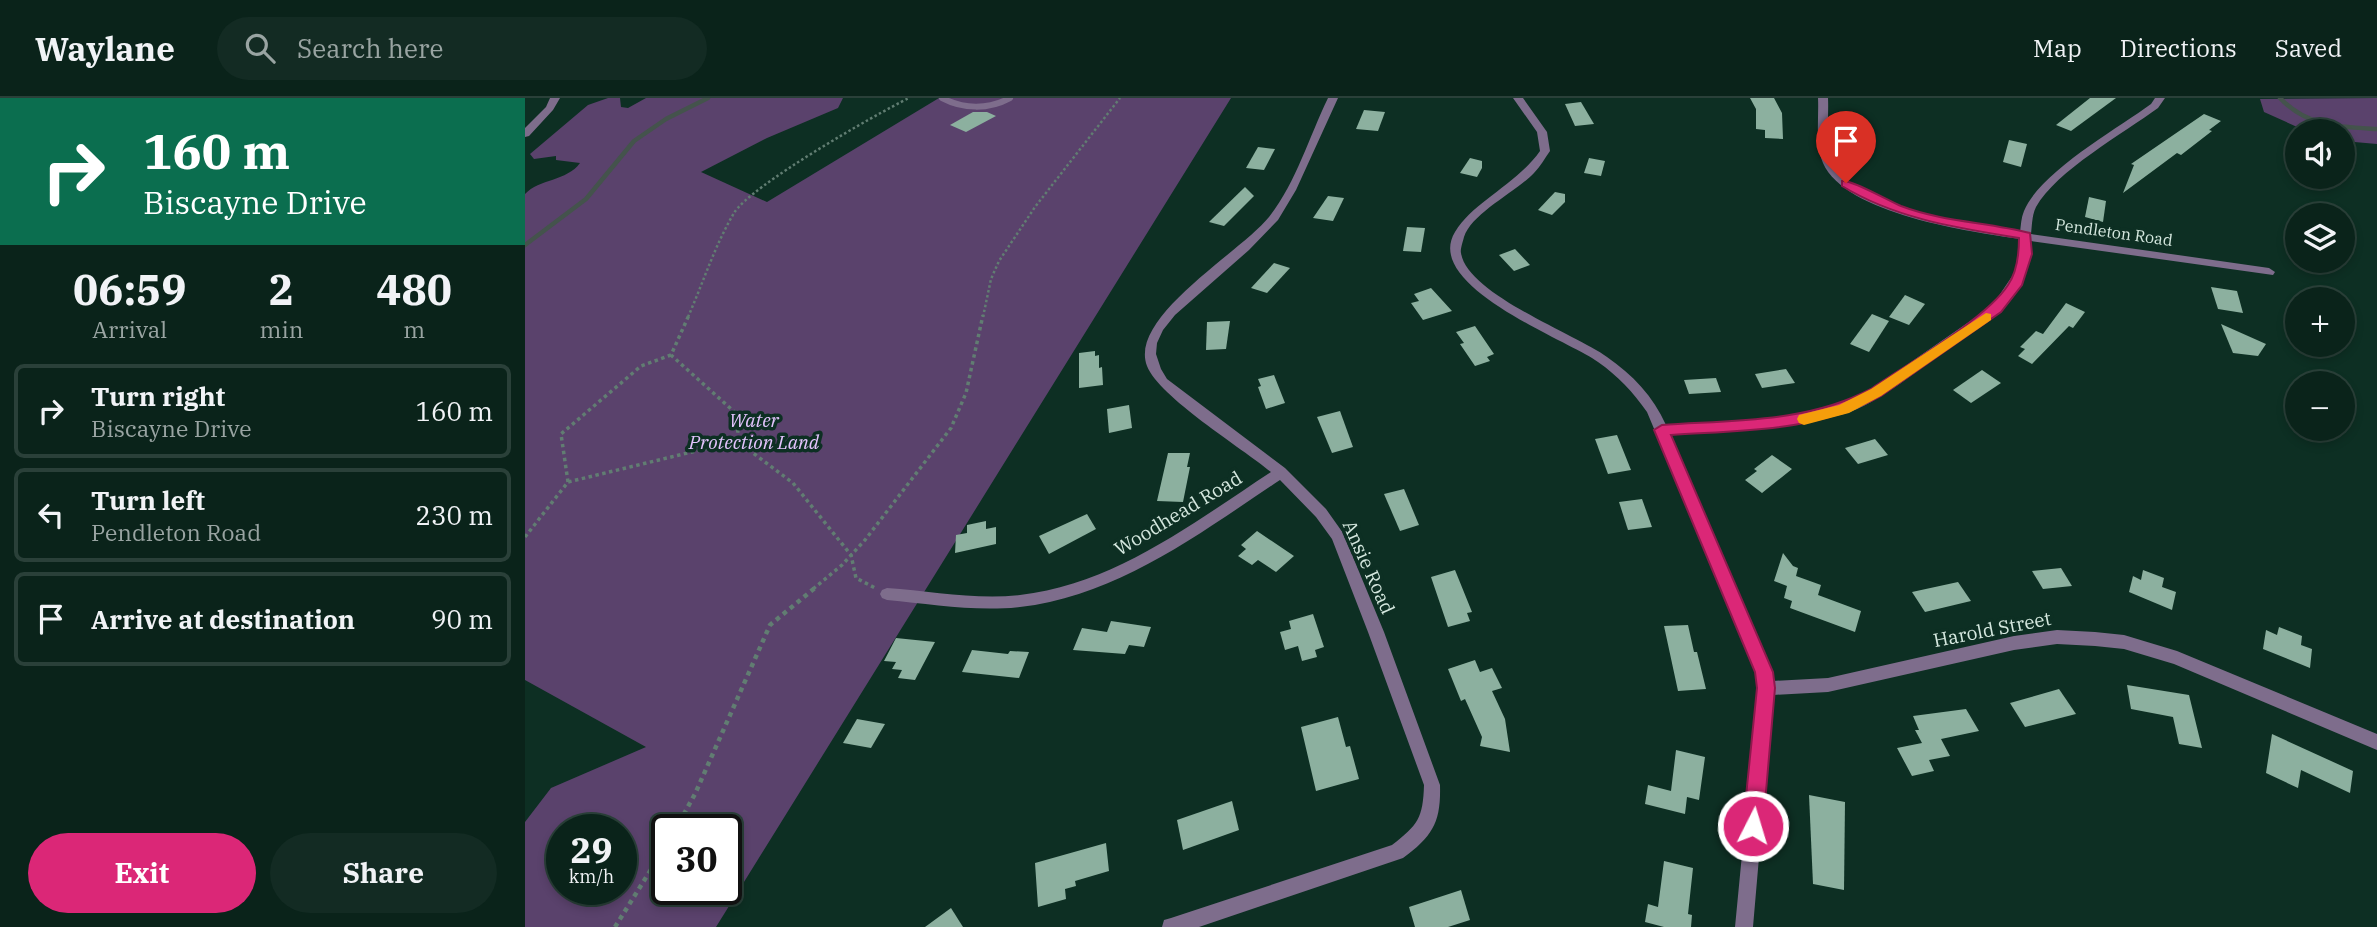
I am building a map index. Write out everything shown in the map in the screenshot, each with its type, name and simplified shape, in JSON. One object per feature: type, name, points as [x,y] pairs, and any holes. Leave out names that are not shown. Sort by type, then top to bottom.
[{"type":"street","points":[[525,134],[550,108],[555,98]]},
{"type":"street","name":"Ansie Road","points":[[1171,927],[1397,852],[1423,830],[1432,808],[1430,778],[1338,537],[1313,502],[1163,382],[1152,364],[1151,343],[1165,317],[1257,237],[1273,219],[1332,98]]},
{"type":"street","points":[[1518,98],[1542,132],[1545,150],[1528,174],[1483,206],[1467,223],[1456,249],[1459,262],[1480,288],[1495,300],[1615,366],[1646,399],[1662,430],[1761,663],[1766,688],[1744,927]]},
{"type":"street","name":"Pendleton Road","points":[[1823,98],[1826,158],[1834,173],[1856,190],[1882,203],[1927,218],[2269,272]]},
{"type":"street","points":[[1662,430],[1781,423],[1830,414],[1876,393],[1996,309],[2016,285],[2022,270],[2030,209],[2048,187],[2155,106],[2160,98]]},
{"type":"street","name":"Woodhead Road","points":[[887,594],[1018,601],[1064,592],[1139,563],[1280,473]]},
{"type":"street","name":"Harold Street","points":[[1766,688],[1828,685],[2036,640],[2057,637],[2095,639],[2124,642],[2177,658],[2377,742]]},
{"type":"lane","points":[[942,98],[961,108],[1001,103],[1010,98]]},
{"type":"path","points":[[568,482],[561,434],[641,366],[671,355],[735,211],[759,189],[885,110],[909,98]]},
{"type":"path","points":[[684,814],[770,625],[851,555],[951,428],[966,393],[991,279],[999,261],[1035,207],[1120,98]]},
{"type":"path","points":[[671,355],[739,416],[737,441]]},
{"type":"path","points":[[737,441],[793,483],[851,555],[856,578],[887,594]]},
{"type":"path","points":[[525,537],[568,482],[737,441]]},
{"type":"path","points":[[615,927],[651,870]]},
{"type":"green space","name":"Water Protection Land","points":[[608,98],[620,98],[621,107],[628,108],[646,98],[843,98],[838,108],[767,138],[701,172],[767,202],[939,98],[1231,98],[742,885],[742,814],[651,814],[651,905],[730,905],[716,927],[525,927],[525,822],[551,788],[646,747],[525,680],[525,194],[538,185],[568,173],[580,163],[556,160],[556,156],[534,159],[530,154],[588,105]]},
{"type":"green space","points":[[2377,98],[2377,144],[2355,142],[2355,119],[2285,119],[2285,122],[2264,112],[2260,99]]},
{"type":"building","points":[[1750,98],[1774,98],[1782,113],[1783,139],[1765,138],[1765,130],[1756,129],[1756,109]]},
{"type":"building","points":[[2090,98],[2116,98],[2071,131],[2056,125]]},
{"type":"building","points":[[1581,102],[1594,124],[1575,126],[1565,104]]},
{"type":"building","points":[[1364,110],[1385,112],[1378,131],[1356,129]]},
{"type":"building","points":[[973,112],[987,112],[996,116],[966,132],[950,125]]},
{"type":"building","points":[[2204,114],[2221,121],[2181,155],[2177,153],[2123,193],[2134,165],[2131,164]]},
{"type":"building","points":[[2009,140],[2027,144],[2021,167],[2003,162]]},
{"type":"building","points":[[1258,147],[1275,149],[1264,170],[1246,168]]},
{"type":"building","points":[[1470,158],[1482,161],[1477,177],[1460,173]]},
{"type":"building","points":[[1589,158],[1605,161],[1601,176],[1584,173]]},
{"type":"building","points":[[1245,187],[1254,196],[1224,226],[1209,222]]},
{"type":"building","points":[[1555,192],[1565,194],[1565,202],[1552,215],[1538,210]]},
{"type":"building","points":[[1328,196],[1344,198],[1333,221],[1313,218]]},
{"type":"building","points":[[2089,197],[2106,201],[2103,222],[2085,217]]},
{"type":"building","points":[[1407,227],[1425,228],[1421,252],[1403,251]]},
{"type":"building","points":[[1515,249],[1530,265],[1514,271],[1499,255]]},
{"type":"building","points":[[1274,263],[1290,268],[1267,293],[1251,288]]},
{"type":"building","points":[[2211,287],[2237,291],[2243,313],[2218,309]]},
{"type":"building","points":[[1431,288],[1452,311],[1423,320],[1411,303],[1419,301],[1414,294]]},
{"type":"building","points":[[1905,295],[1925,304],[1909,325],[1889,317]]},
{"type":"building","points":[[2066,303],[2085,312],[2073,328],[2069,326],[2032,364],[2018,356],[2025,349],[2020,347],[2036,331],[2043,334]]},
{"type":"building","points":[[1872,314],[1889,321],[1869,352],[1850,344]]},
{"type":"building","points":[[1230,321],[1226,349],[1206,350],[1207,322]]},
{"type":"building","points":[[2221,324],[2266,344],[2258,356],[2233,353]]},
{"type":"building","points":[[1475,326],[1494,354],[1487,357],[1490,361],[1475,366],[1460,344],[1464,343],[1456,332]]},
{"type":"building","points":[[1095,351],[1095,356],[1099,355],[1099,368],[1102,367],[1103,385],[1079,388],[1079,353]]},
{"type":"building","points":[[1786,369],[1795,383],[1762,388],[1755,374]]},
{"type":"building","points":[[1982,370],[2001,383],[1971,403],[1953,390]]},
{"type":"building","points":[[1274,375],[1285,403],[1266,409],[1258,379]]},
{"type":"building","points":[[1716,378],[1721,392],[1689,394],[1684,380]]},
{"type":"building","points":[[1129,405],[1132,428],[1109,433],[1107,409]]},
{"type":"building","points":[[1340,411],[1353,447],[1332,453],[1317,417]]},
{"type":"building","points":[[1617,435],[1631,470],[1608,474],[1595,439]]},
{"type":"building","points":[[1875,439],[1888,455],[1858,464],[1845,448]]},
{"type":"building","points":[[1168,453],[1190,453],[1183,502],[1157,501]]},
{"type":"building","points":[[1772,455],[1792,469],[1762,493],[1745,480]]},
{"type":"building","points":[[1404,489],[1419,525],[1400,531],[1384,494]]},
{"type":"building","points":[[1642,499],[1652,527],[1628,530],[1619,502]]},
{"type":"building","points":[[1087,514],[1096,529],[1049,554],[1039,536]]},
{"type":"building","points":[[986,521],[986,529],[996,527],[996,544],[955,553],[956,535],[967,533],[967,525]]},
{"type":"building","points":[[1257,531],[1294,556],[1276,572],[1258,560],[1252,565],[1238,556],[1246,549],[1241,545]]},
{"type":"building","points":[[1783,553],[1793,566],[1798,568],[1796,576],[1821,585],[1818,595],[1861,611],[1855,632],[1790,608],[1792,601],[1784,598],[1787,586],[1774,581]]},
{"type":"building","points":[[2061,568],[2072,586],[2043,589],[2032,571]]},
{"type":"building","points":[[1455,570],[1472,612],[1467,613],[1470,621],[1448,627],[1431,577]]},
{"type":"building","points":[[2143,570],[2164,578],[2162,587],[2176,592],[2172,610],[2129,592],[2133,576],[2141,580]]},
{"type":"building","points":[[1958,582],[1971,601],[1925,612],[1912,592]]},
{"type":"building","points":[[1313,614],[1324,647],[1315,650],[1317,657],[1302,661],[1298,646],[1285,650],[1280,632],[1291,629],[1289,621]]},
{"type":"building","points":[[1111,621],[1151,627],[1144,647],[1129,645],[1125,654],[1073,650],[1082,628],[1107,632]]},
{"type":"building","points":[[1688,625],[1706,689],[1678,691],[1664,626]]},
{"type":"building","points":[[2279,627],[2302,636],[2301,645],[2312,649],[2310,668],[2263,649],[2266,630],[2277,635]]},
{"type":"building","points":[[896,638],[935,642],[915,680],[898,678],[902,670],[892,669],[896,662],[884,661]]},
{"type":"building","points":[[972,650],[1008,654],[1010,651],[1029,652],[1019,678],[962,672]]},
{"type":"building","points":[[1475,660],[1480,672],[1492,668],[1502,688],[1492,691],[1505,719],[1510,752],[1480,746],[1482,737],[1465,699],[1461,701],[1448,669]]},
{"type":"building","points":[[2127,685],[2189,695],[2202,748],[2179,744],[2173,717],[2131,709]]},
{"type":"building","points":[[2059,689],[2076,714],[2025,727],[2010,703]]},
{"type":"building","points":[[1966,709],[1979,731],[1941,739],[1950,756],[1929,760],[1934,771],[1912,776],[1897,748],[1922,743],[1915,730],[1919,730],[1913,716]]},
{"type":"building","points":[[1338,717],[1359,779],[1316,791],[1301,727]]},
{"type":"building","points":[[857,719],[885,724],[871,748],[843,743]]},
{"type":"building","points":[[2272,734],[2353,771],[2350,793],[2301,770],[2298,788],[2266,773]]},
{"type":"building","points":[[1676,750],[1705,757],[1699,800],[1687,797],[1685,814],[1645,804],[1648,785],[1671,791]]},
{"type":"building","points":[[1809,795],[1845,802],[1844,890],[1813,884]]},
{"type":"building","points":[[1232,801],[1239,830],[1183,850],[1177,820]]},
{"type":"building","points":[[1106,843],[1109,871],[1075,881],[1076,886],[1065,889],[1066,899],[1038,907],[1035,863]]},
{"type":"building","points":[[1664,861],[1693,868],[1688,914],[1692,915],[1691,927],[1664,927],[1645,922],[1648,904],[1658,907]]},
{"type":"building","points":[[1461,890],[1470,920],[1448,927],[1415,927],[1409,907]]},
{"type":"building","points":[[951,908],[963,927],[925,927]]},
{"type":"waterway","points":[[525,245],[586,199],[634,141],[666,119],[708,98]]},
{"type":"waterway","points":[[2280,98],[2301,115],[2325,124],[2377,129]]},
{"type":"slow traffic","points":[[1804,419],[1844,409],[1876,393],[1986,317]]},
{"type":"route","points":[[1753,826],[1766,688],[1764,672],[1662,430],[1781,423],[1844,409],[1876,393],[1990,315],[2016,285],[2026,254],[2026,235],[1927,218],[1882,203],[1846,183]]}]
